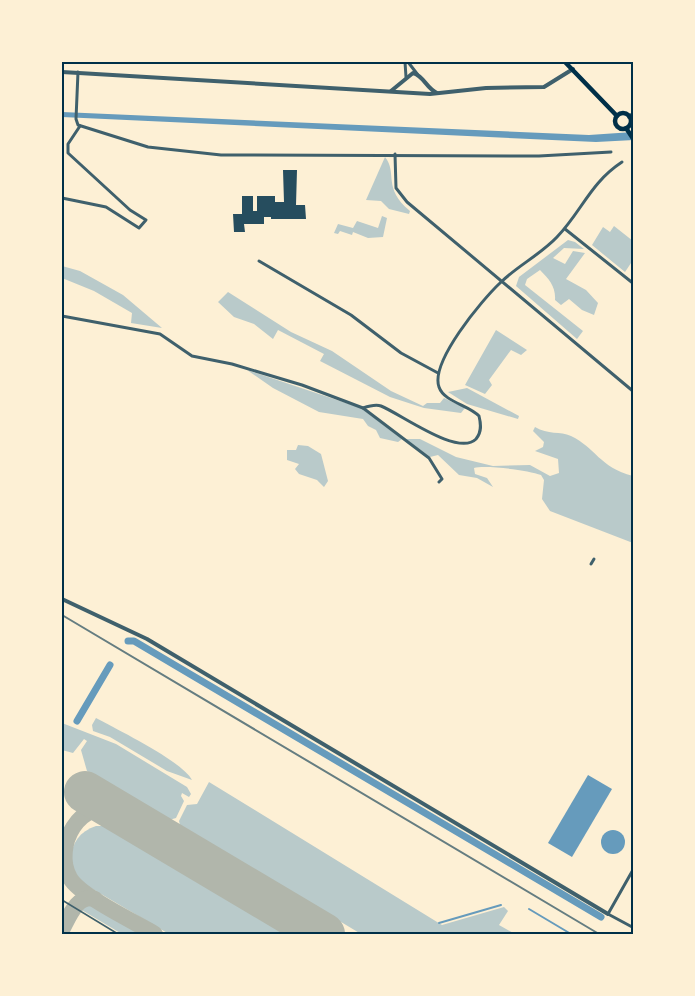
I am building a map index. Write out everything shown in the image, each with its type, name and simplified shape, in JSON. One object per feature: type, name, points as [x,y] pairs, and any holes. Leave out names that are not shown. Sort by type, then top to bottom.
[{"type":"main road","points":[[565,62],[617,116],[616,125],[627,129],[633,139]]},
{"type":"main road","points":[[617,116],[623,113],[631,115],[631,122],[627,129]]},
{"type":"street","points":[[406,62],[423,83],[438,93]]},
{"type":"street","points":[[406,62],[405,79],[409,92]]},
{"type":"street","points":[[62,72],[298,85],[347,91],[438,93],[494,87],[544,87],[573,69]]},
{"type":"street","points":[[78,72],[76,119],[80,126],[148,147],[234,155],[539,156],[611,152]]},
{"type":"street","points":[[390,91],[405,79],[418,75]]},
{"type":"street","points":[[418,92],[423,83]]},
{"type":"street","points":[[62,198],[106,207],[139,228],[144,224],[143,217],[130,210],[68,153],[68,144],[80,126]]},
{"type":"street","points":[[395,154],[394,180],[400,195],[633,392]]},
{"type":"street","points":[[363,408],[379,406],[451,442],[467,444],[475,440],[480,432],[479,416],[444,394],[439,387],[438,373],[458,334],[501,282],[551,243],[565,229],[604,173],[622,162]]},
{"type":"street","points":[[565,229],[633,284]]},
{"type":"street","points":[[259,261],[351,315],[401,353],[438,373]]},
{"type":"street","points":[[62,316],[160,334],[192,356],[232,364],[302,385],[363,408],[429,459],[442,479],[439,482]]},
{"type":"street","points":[[591,564],[594,559]]},
{"type":"street","points":[[62,600],[147,639],[633,928]]},
{"type":"street","points":[[608,914],[633,868]]},
{"type":"lane","points":[[62,900],[118,934]]},
{"type":"shaded area","points":[[385,157],[389,163],[393,188],[401,203],[410,211],[409,214],[389,209],[381,201],[366,200]]},
{"type":"shaded area","points":[[382,216],[387,218],[383,237],[368,238],[353,232],[352,235],[340,231],[338,234],[334,233],[338,224],[353,228],[357,221],[378,228]]},
{"type":"shaded area","points":[[614,226],[633,241],[633,260],[625,272],[592,245],[603,227],[610,232]]},
{"type":"shaded area","points":[[568,240],[584,249],[564,248],[553,258],[565,264],[573,251],[585,253],[566,279],[586,290],[598,303],[594,315],[582,310],[569,299],[561,305],[555,300],[551,284],[540,270],[527,279],[525,285],[583,331],[577,339],[516,286],[519,277]]},
{"type":"shaded area","points":[[62,266],[80,271],[123,295],[162,328],[131,323],[132,313],[94,291],[62,278]]},
{"type":"shaded area","points":[[228,292],[291,332],[332,351],[391,391],[423,406],[427,403],[440,403],[444,398],[465,408],[461,413],[424,408],[390,397],[320,361],[324,354],[278,330],[273,339],[254,324],[234,317],[218,302]]},
{"type":"shaded area","points":[[496,330],[527,350],[521,355],[511,350],[489,380],[492,385],[485,394],[465,385]]},
{"type":"shaded area","points":[[247,370],[361,408],[402,439],[398,442],[380,438],[376,430],[368,426],[363,419],[319,412],[273,388]]},
{"type":"shaded area","points":[[467,388],[519,416],[518,419],[467,404],[448,392]]},
{"type":"shaded area","points":[[535,427],[571,436],[612,468],[633,476],[633,543],[550,511],[542,499],[544,480],[541,475],[527,471],[474,468],[475,474],[487,478],[493,487],[477,478],[459,475],[438,455],[430,457],[406,439],[420,439],[456,457],[493,466],[530,465],[550,476],[559,473],[558,459],[535,451],[543,447],[544,442],[533,431]]},
{"type":"shaded area","points":[[298,445],[308,446],[321,454],[328,481],[324,487],[317,480],[299,474],[295,469],[299,464],[287,460],[287,450],[296,450]]},
{"type":"shaded area","points":[[96,718],[163,755],[186,772],[192,780],[167,771],[110,737],[93,731],[92,725]]},
{"type":"shaded area","points":[[62,723],[116,744],[187,787],[191,794],[189,797],[182,793],[184,801],[176,818],[169,820],[87,771],[81,750],[87,741],[84,739],[73,753],[62,750]]},
{"type":"shaded area","points":[[209,782],[442,925],[504,907],[508,911],[499,925],[515,934],[361,934],[180,825],[179,821],[187,805],[197,804]]},
{"type":"shaded area","points":[[96,826],[106,826],[287,934],[169,934],[84,884],[78,876],[72,860],[72,851],[80,836]]},
{"type":"shaded area","points":[[88,903],[140,934],[122,934],[80,909]]},
{"type":"water","points":[[62,112],[589,135],[633,132],[634,140],[596,142],[62,117]]},
{"type":"water","points":[[588,775],[612,789],[572,857],[548,843]]},
{"type":"water","points":[[613,830],[622,833],[625,842],[622,851],[613,854],[604,851],[601,842],[604,833]]},
{"type":"building","points":[[283,170],[297,170],[296,205],[305,205],[306,219],[264,217],[264,224],[244,224],[245,232],[234,232],[233,214],[242,214],[242,196],[253,196],[253,211],[257,211],[257,196],[275,196],[275,202],[284,202]]},
{"type":"waterway","points":[[128,641],[134,641],[601,917]]},
{"type":"waterway","points":[[77,721],[110,665]]},
{"type":"waterway","points":[[439,923],[501,905]]},
{"type":"waterway","points":[[529,909],[571,934]]},
{"type":"taxiway","points":[[118,812],[105,809],[92,811],[82,817],[73,827],[68,839],[65,866],[70,878],[85,893],[155,934]]},
{"type":"taxiway","points":[[62,930],[78,903],[89,898],[95,899]]},
{"type":"runway","points":[[85,792],[324,934]]},
{"type":"railway","points":[[62,615],[599,934]]}]
